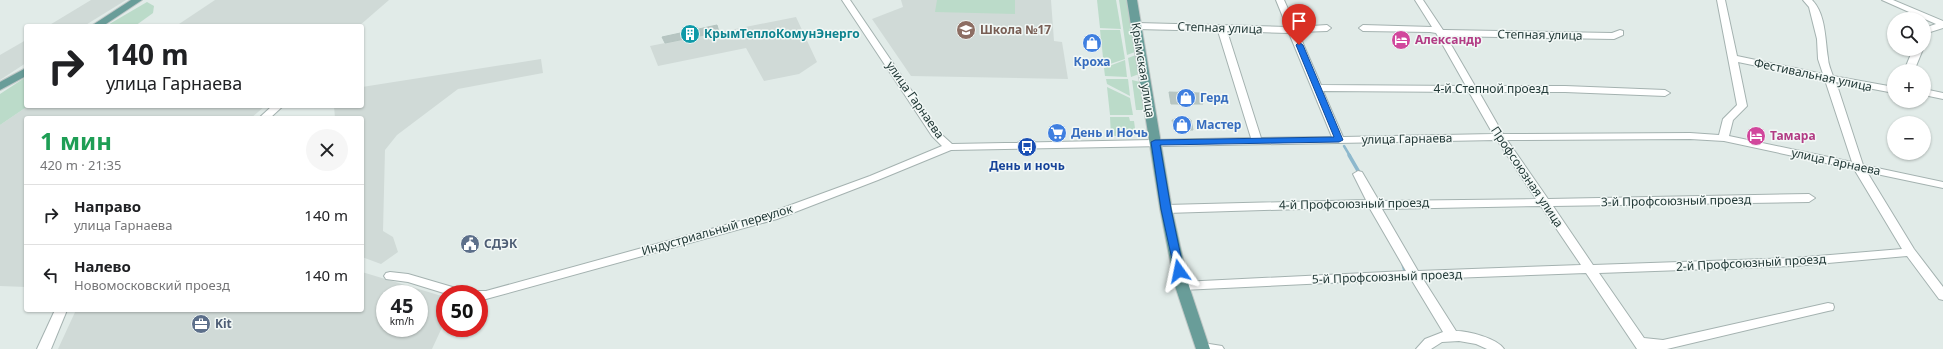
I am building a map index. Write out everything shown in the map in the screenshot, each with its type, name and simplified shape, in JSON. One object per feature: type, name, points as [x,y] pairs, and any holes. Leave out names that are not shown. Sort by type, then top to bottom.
[{"type":"main road","points":[[99,24],[137,0]]},
{"type":"main road","name":"Крымская улица","points":[[1132,0],[1166,209],[1182,286],[1203,349]]},
{"type":"main road","points":[[0,87],[24,72]]},
{"type":"street","name":"улица Гарнаева","points":[[846,0],[934,130],[950,147],[1155,142],[1690,136],[1724,138],[1943,185]]},
{"type":"street","points":[[1280,0],[1294,30],[1316,88],[1339,140]]},
{"type":"street","name":"Профсоюзная улица","points":[[1418,0],[1439,31],[1471,90],[1500,137],[1543,202],[1643,346]]},
{"type":"street","points":[[1721,0],[1742,106],[1731,114],[1725,123],[1724,138]]},
{"type":"street","points":[[1807,0],[1813,6],[1822,39],[1823,59],[1859,168],[1910,252],[1943,296]]},
{"type":"street","points":[[1886,0],[1943,25]]},
{"type":"street","points":[[1931,29],[1943,25]]},
{"type":"street","name":"Степная улица","points":[[1137,26],[1294,30],[1327,28]]},
{"type":"street","name":"Степная улица","points":[[1364,28],[1430,29],[1445,33],[1530,35],[1614,36],[1620,33]]},
{"type":"street","points":[[1222,29],[1257,141]]},
{"type":"street","name":"Фестивальная улица","points":[[1732,58],[1887,90]]},
{"type":"street","name":"4-й Степной проезд","points":[[1316,88],[1471,90],[1565,89],[1665,93]]},
{"type":"street","points":[[1931,93],[1943,96]]},
{"type":"street","points":[[266,116],[276,108]]},
{"type":"street","name":"Индустриальный переулок","points":[[488,295],[775,215],[874,178],[950,147]]},
{"type":"street","points":[[1358,174],[1372,203],[1452,336]]},
{"type":"street","name":"3-й Профсоюзный проезд","points":[[1543,202],[1809,198]]},
{"type":"street","name":"4-й Профсоюзный проезд","points":[[1166,209],[1372,203],[1543,202]]},
{"type":"street","name":"2-й Профсоюзный проезд","points":[[1591,270],[1794,262],[1910,252]]},
{"type":"street","name":"5-й Профсоюзный проезд","points":[[1182,286],[1414,275],[1591,270]]},
{"type":"street","points":[[390,276],[408,278],[436,286]]},
{"type":"street","points":[[1643,346],[1662,345],[1828,307]]},
{"type":"street","points":[[44,349],[59,312]]},
{"type":"street","points":[[1423,349],[1426,344],[1437,338],[1452,336],[1472,338],[1497,349]]},
{"type":"street","points":[[1203,349],[1217,349]]},
{"type":"shaded area","points":[[91,0],[126,0],[87,24],[51,24]]},
{"type":"shaded area","points":[[215,0],[389,0],[361,24],[179,24]]},
{"type":"shaded area","name":"Школа №17","points":[[901,0],[1051,0],[1054,41],[1062,42],[1068,79],[911,76],[872,19],[903,7]]},
{"type":"shaded area","points":[[796,17],[817,62],[799,74],[764,81],[746,48],[658,66],[650,46]]},
{"type":"shaded area","points":[[24,41],[24,64],[0,80],[0,55]]},
{"type":"shaded area","points":[[541,59],[543,73],[458,89],[397,135],[385,150],[383,231],[393,237],[398,252],[381,264],[364,258],[364,116],[335,116],[334,108],[364,108],[364,87]]},
{"type":"shaded area","points":[[25,108],[263,108],[253,116],[24,116],[24,287],[0,286],[0,125]]},
{"type":"shaded area","points":[[364,273],[405,285],[376,285],[376,337],[428,337],[428,292],[436,294],[436,337],[438,337],[432,349],[58,349],[75,312],[364,312]]},
{"type":"green space","points":[[937,0],[1015,0],[1015,14],[935,12]]},
{"type":"green space","points":[[1097,0],[1116,0],[1121,29],[1100,28]]},
{"type":"green space","points":[[1119,0],[1127,0],[1132,28],[1129,29],[1132,31],[1135,52],[1127,55]]},
{"type":"green space","points":[[147,2],[154,6],[153,13],[138,24],[109,24]]},
{"type":"green space","points":[[1100,30],[1120,30],[1125,59],[1104,66]]},
{"type":"green space","points":[[1136,55],[1139,74],[1131,77],[1128,58]]},
{"type":"green space","points":[[1125,60],[1127,77],[1105,76],[1104,68]]},
{"type":"green space","points":[[24,78],[25,108],[0,125],[0,94]]},
{"type":"green space","points":[[1106,79],[1128,79],[1130,96],[1107,84]]},
{"type":"green space","points":[[1132,80],[1140,82],[1145,110],[1136,110]]},
{"type":"green space","points":[[1107,87],[1130,98],[1133,115],[1110,115]]},
{"type":"green space","points":[[1110,117],[1129,117],[1130,121],[1134,121],[1136,136],[1111,136]]},
{"type":"building","name":"КрымТеплоКомунЭнерго","points":[[717,25],[719,32],[665,43],[662,37]]},
{"type":"building","name":"Герд","points":[[1169,92],[1200,93],[1203,104],[1171,104]]},
{"type":"building","name":"Мастер","points":[[1172,120],[1191,120],[1193,130],[1174,130]]},
{"type":"waterway","points":[[1344,146],[1350,156]]},
{"type":"waterway","points":[[1349,155],[1360,174]]},
{"type":"waterway","points":[[1403,264],[1405,271]]},
{"type":"place","name":"Школа №17","points":[[966,30]]},
{"type":"place","name":"КрымТеплоКомунЭнерго","points":[[690,34]]},
{"type":"place","name":"Александр","points":[[1401,40]]},
{"type":"place","name":"Кроха","points":[[1092,43]]},
{"type":"place","name":"Герд","points":[[1186,98]]},
{"type":"place","name":"Мастер","points":[[1182,125]]},
{"type":"place","name":"День и Ночь","points":[[1057,133]]},
{"type":"place","name":"Тамара","points":[[1756,136]]},
{"type":"place","name":"День и ночь","points":[[1027,147]]},
{"type":"place","name":"СДЭК","points":[[470,244]]},
{"type":"place","name":"Kit","points":[[201,324]]},
{"type":"route","points":[[1179,271],[1166,209],[1155,142],[1339,140],[1299,45]]}]
